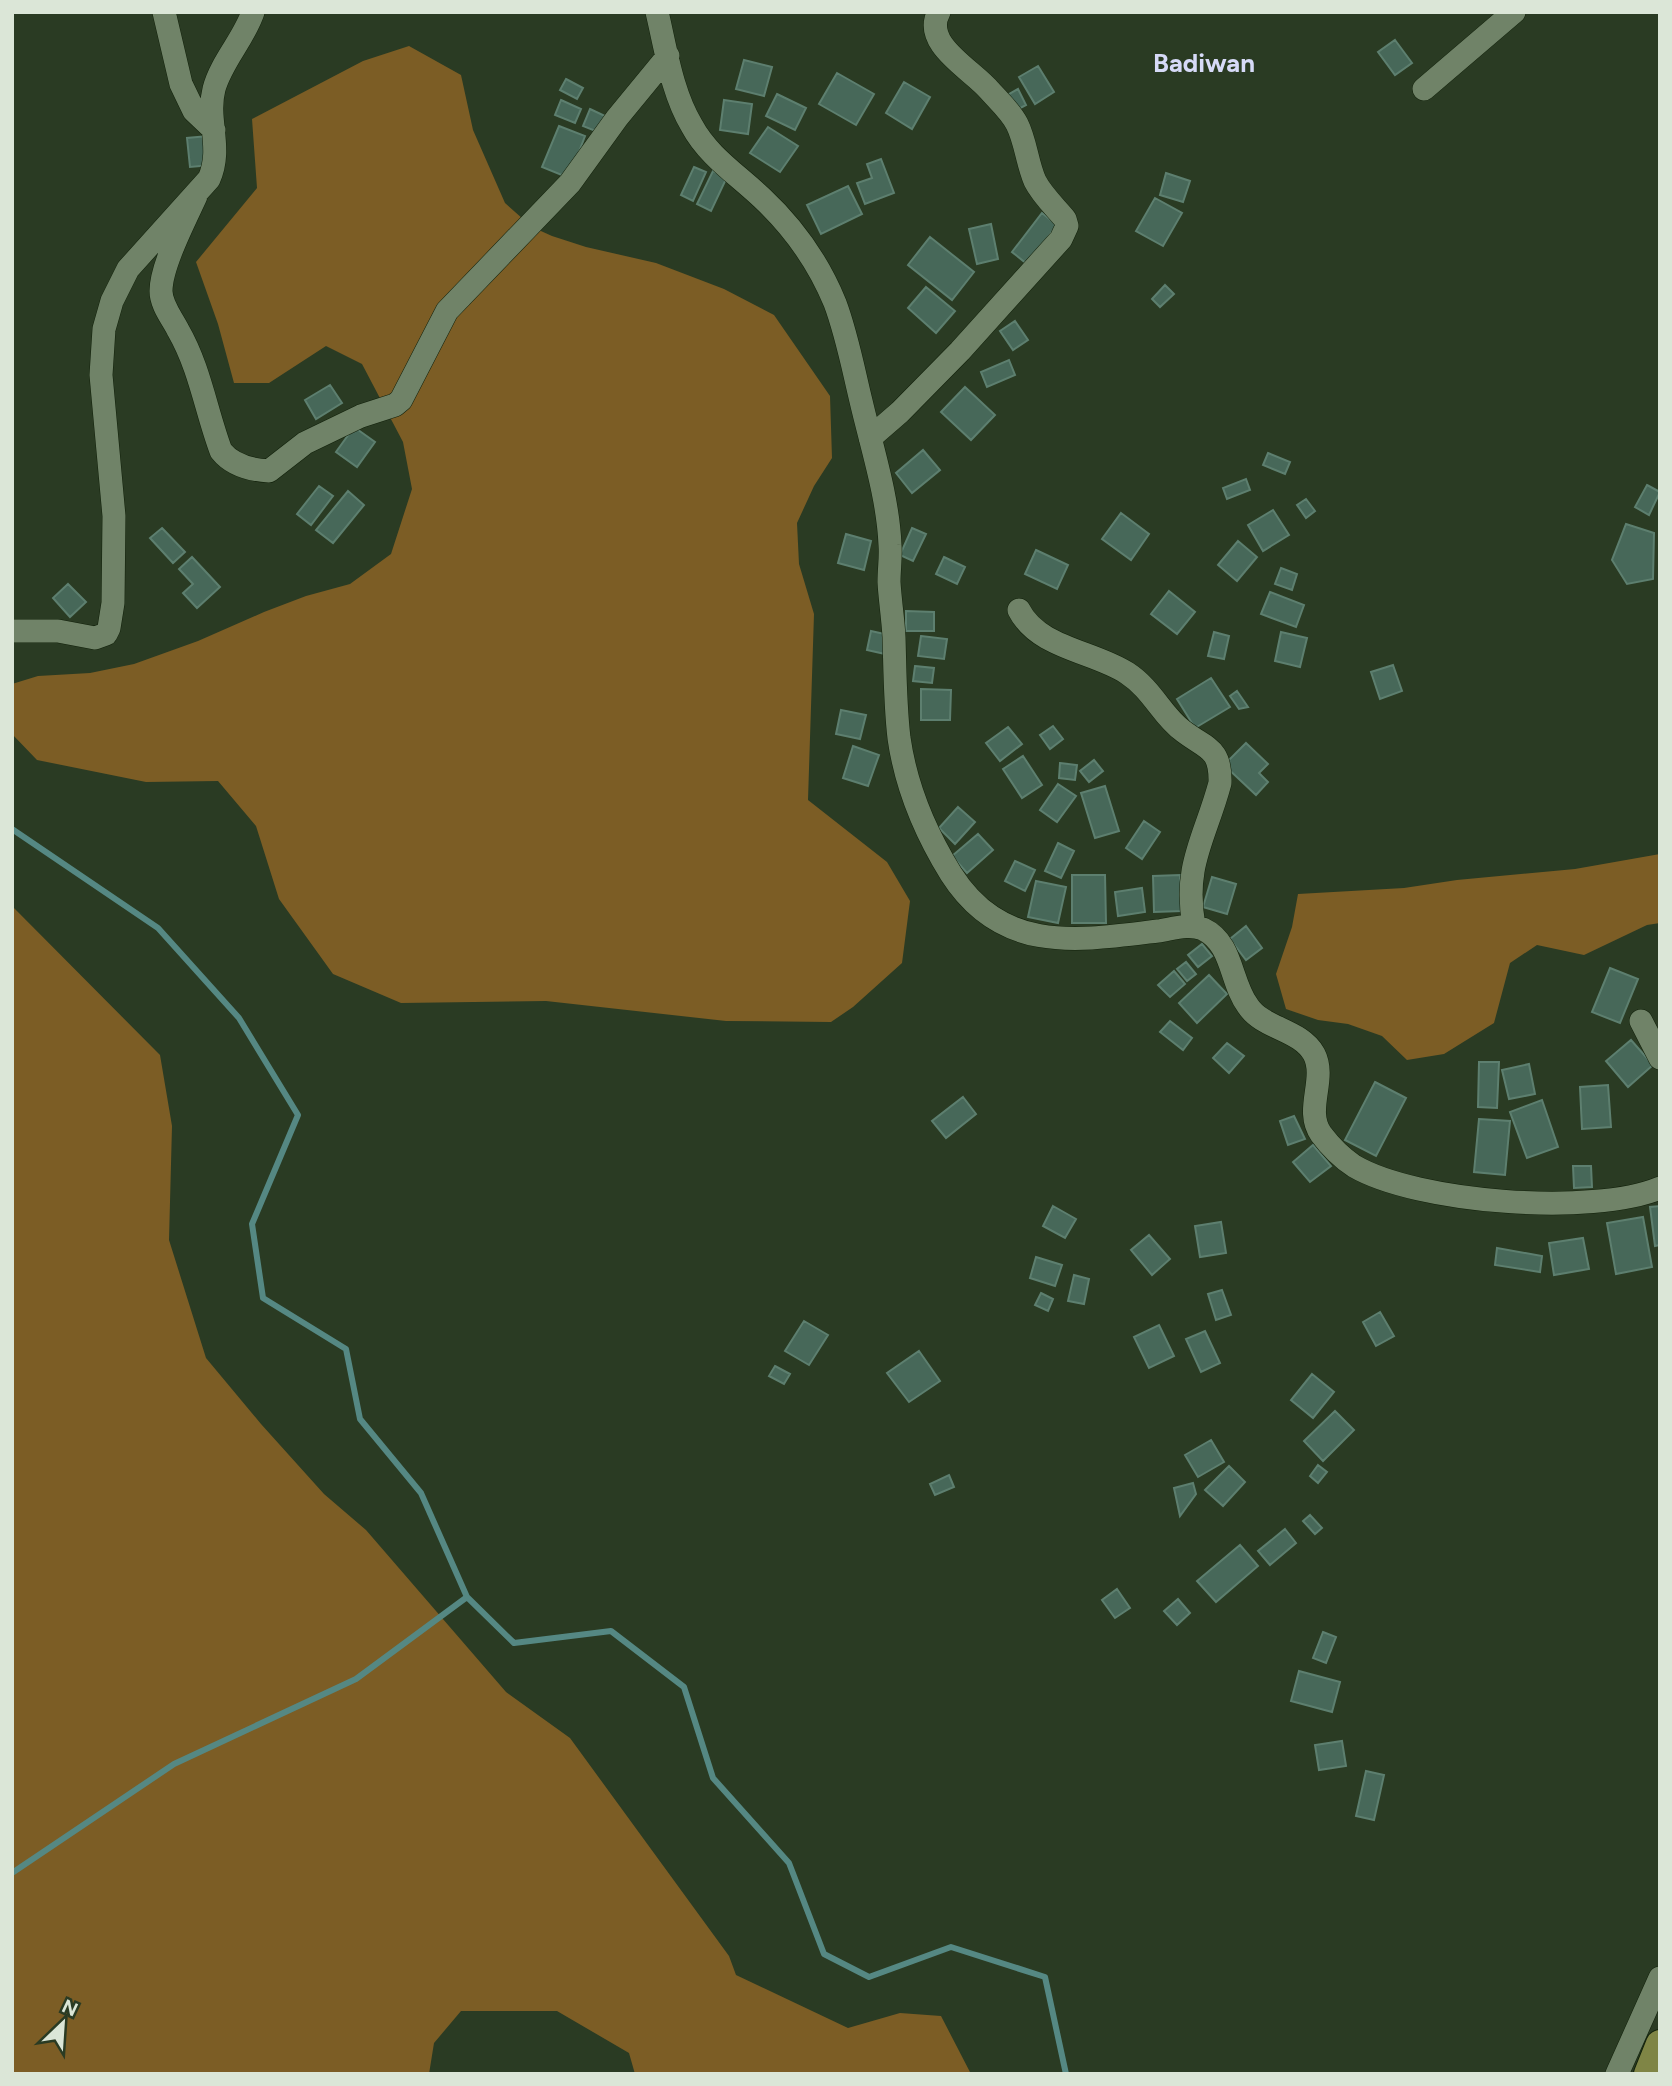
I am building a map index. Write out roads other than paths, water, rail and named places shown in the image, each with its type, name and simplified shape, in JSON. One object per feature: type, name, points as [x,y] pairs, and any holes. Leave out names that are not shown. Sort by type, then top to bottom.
[{"type":"main road","points":[[1648,2074],[1660,2045]]},
{"type":"street","points":[[164,12],[181,84],[194,111],[214,130]]},
{"type":"street","points":[[12,631],[47,630],[95,638],[106,634],[109,628],[113,603],[114,516],[101,375],[104,329],[112,301],[128,269],[195,196],[215,167],[212,106],[214,90],[249,25],[253,12]]},
{"type":"street","points":[[657,12],[683,108],[692,128],[707,149],[790,227],[834,301],[848,346],[887,517],[891,548],[889,579],[901,747],[914,801],[954,878],[974,903],[1013,927],[1045,938],[1094,939],[1194,926],[1212,934],[1224,947],[1245,1003],[1252,1012],[1303,1042],[1313,1053],[1318,1066],[1314,1113],[1317,1127],[1331,1147],[1356,1167],[1413,1187],[1476,1198],[1544,1204],[1614,1200],[1660,1188]]},
{"type":"street","points":[[870,438],[900,412],[976,334],[1061,239],[1066,226],[1065,219],[1035,180],[1013,118],[984,84],[942,45],[935,31],[935,21],[940,12]]},
{"type":"street","points":[[1424,89],[1514,12]]},
{"type":"street","points":[[195,196],[163,277],[161,292],[164,306],[197,369],[221,451],[242,467],[269,471],[305,443],[361,416],[395,405],[401,400],[447,311],[570,183],[617,118],[668,56]]},
{"type":"street","points":[[1019,610],[1024,621],[1036,632],[1111,664],[1139,681],[1151,692],[1176,726],[1208,746],[1219,761],[1220,783],[1191,872],[1190,906],[1194,926]]},
{"type":"street","points":[[1641,1021],[1660,1058]]},
{"type":"street","points":[[1616,2074],[1660,1978]]},
{"type":"waterway","points":[[12,829],[158,928],[239,1018],[298,1115],[252,1224],[263,1298],[346,1349],[360,1419],[421,1493],[467,1597],[514,1643],[611,1631],[684,1687],[713,1778],[789,1863],[824,1954],[869,1977],[951,1947],[1045,1977],[1066,2074]]},
{"type":"waterway","points":[[12,1873],[174,1764],[356,1679],[467,1597]]},
{"type":"district","name":"Badiwan","points":[[1204,63]]}]
